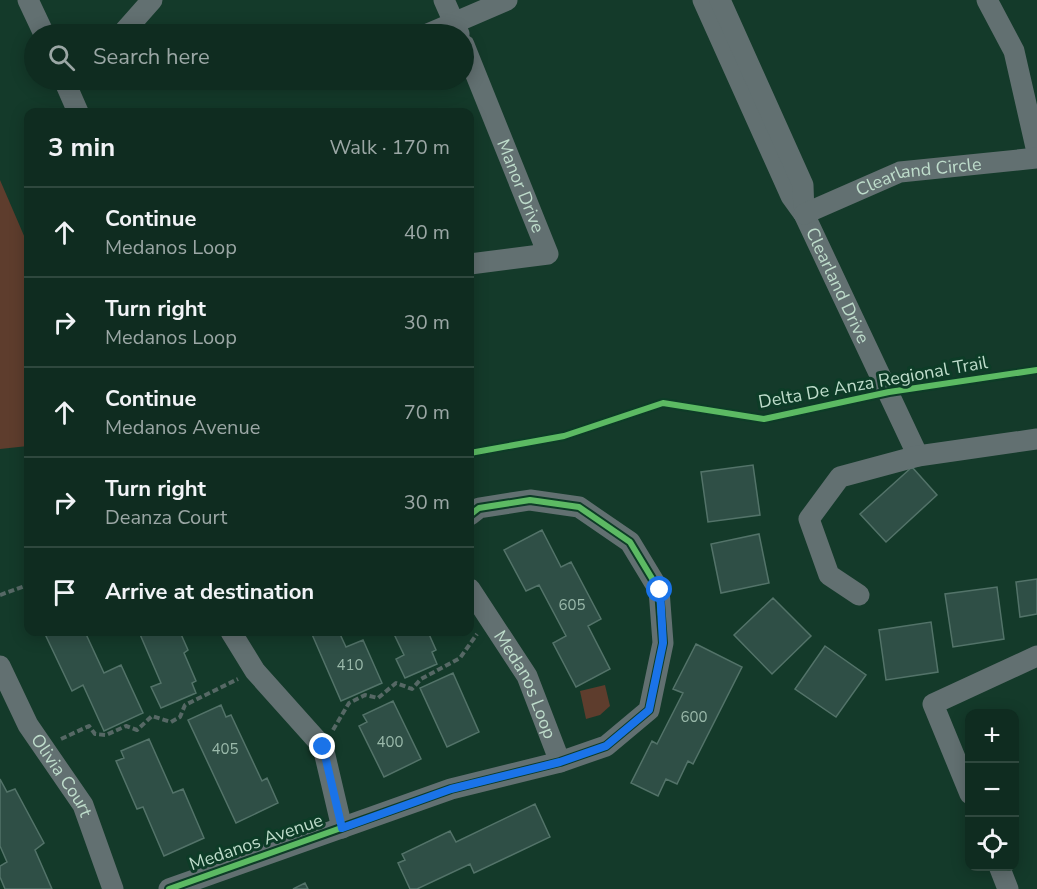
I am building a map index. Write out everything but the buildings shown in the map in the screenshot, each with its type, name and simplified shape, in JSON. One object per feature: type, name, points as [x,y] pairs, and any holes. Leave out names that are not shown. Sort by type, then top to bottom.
[{"type":"street","points":[[28,0],[39,24]]},
{"type":"street","points":[[131,24],[152,0]]},
{"type":"street","points":[[444,0],[455,24]]},
{"type":"street","points":[[466,24],[507,0]]},
{"type":"street","name":"Clearland Drive","points":[[703,0],[791,196],[804,214],[918,456]]},
{"type":"street","name":"Clearland Drive","points":[[720,0],[803,185],[804,214]]},
{"type":"street","points":[[987,0],[1014,51],[1037,152]]},
{"type":"street","name":"Manor Drive","points":[[474,70],[548,254],[474,263]]},
{"type":"street","name":"Clearland Circle","points":[[804,214],[900,172],[1037,158]]},
{"type":"street","points":[[859,595],[829,575],[809,519],[840,477],[918,456],[1037,439]]},
{"type":"street","name":"Medanos Loop","points":[[474,512],[479,508],[530,500],[579,507],[630,542],[660,590],[663,643],[649,710],[606,746],[560,762],[527,676],[474,596]]},
{"type":"street","points":[[233,636],[255,671],[323,747],[342,828]]},
{"type":"street","points":[[965,784],[933,704],[1037,656]]},
{"type":"street","name":"Olivia Court","points":[[0,666],[28,725],[83,805],[113,889]]},
{"type":"street","name":"Medanos Avenue","points":[[169,889],[451,789],[560,762]]},
{"type":"street","points":[[1001,871],[1008,889]]},
{"type":"path","points":[[0,595],[24,586]]},
{"type":"path","points":[[323,747],[350,703],[365,695],[378,698],[396,683],[412,689],[421,679],[460,658],[487,618]]},
{"type":"path","points":[[43,746],[89,726],[95,734],[106,735],[126,726],[137,730],[152,716],[171,722],[180,717],[185,705],[255,671]]},
{"type":"shaded area","points":[[0,180],[24,236],[24,446],[0,449]]},
{"type":"shaded area","points":[[605,685],[610,706],[600,715],[586,719],[580,691]]},
{"type":"cycle path","name":"Delta De Anza Regional Trail","points":[[474,452],[564,436],[663,403],[764,419],[889,392],[1037,370]]},
{"type":"cycle path","points":[[169,889],[451,789],[560,762],[606,746],[649,710],[663,643],[659,590],[630,542],[579,507],[530,500],[479,508],[474,512]]},
{"type":"route","points":[[323,747],[342,828],[451,789],[560,762],[606,746],[649,710],[663,643],[660,590]]}]
